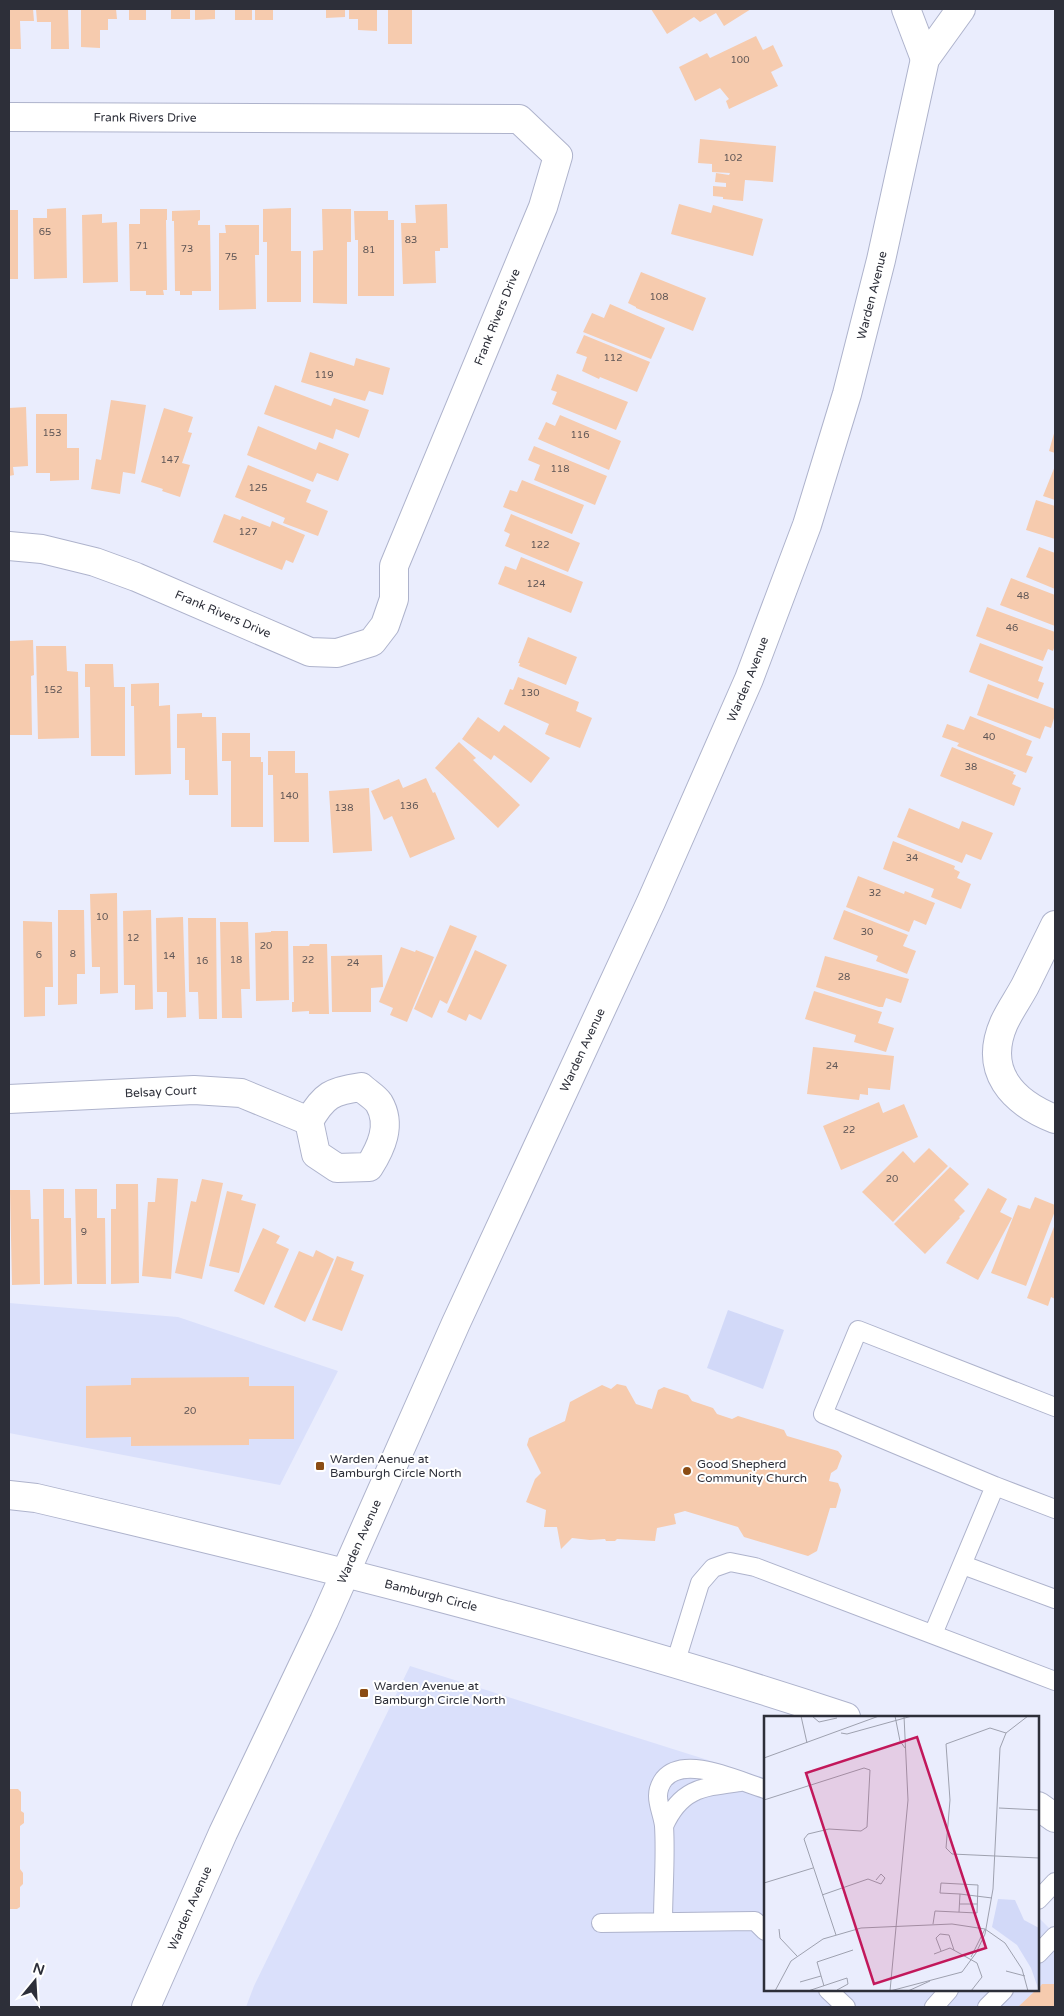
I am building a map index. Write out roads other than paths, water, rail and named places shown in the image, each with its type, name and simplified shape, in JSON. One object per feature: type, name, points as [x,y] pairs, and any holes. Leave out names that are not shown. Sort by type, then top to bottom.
[{"type":"street","points":[[906,9],[925,59]]},
{"type":"street","name":"Warden Avenue","points":[[146,2007],[223,1833],[324,1620],[456,1323],[651,902],[749,679],[807,525],[847,394],[881,260],[925,59],[961,9]]},
{"type":"street","name":"Frank Rivers Drive","points":[[9,117],[519,119],[558,156],[543,207],[394,566],[394,599],[384,624],[372,642],[337,653],[310,652],[136,576],[95,562],[42,550],[9,546]]},
{"type":"street","points":[[1055,925],[1024,988],[1004,1022],[998,1040],[997,1058],[1000,1072],[1006,1084],[1018,1099],[1033,1110],[1055,1119]]},
{"type":"street","name":"Belsay Court","points":[[9,1099],[194,1090],[241,1093],[309,1121]]},
{"type":"street","name":"Bamburgh Circle","points":[[9,1495],[36,1498],[344,1572],[675,1664],[843,1716]]},
{"type":"street","points":[[1039,1807],[1055,1818]]},
{"type":"lane","points":[[1055,1407],[858,1330],[824,1414],[995,1486],[1055,1509]]},
{"type":"lane","points":[[933,1634],[995,1486]]},
{"type":"lane","points":[[675,1664],[700,1583],[713,1568],[730,1562],[755,1567],[1055,1681]]},
{"type":"lane","points":[[963,1564],[1055,1599]]},
{"type":"lane","points":[[663,1922],[664,1826],[658,1796],[661,1784],[671,1772],[690,1768],[707,1770],[764,1789]]},
{"type":"lane","points":[[664,1826],[673,1808],[686,1796],[707,1788],[741,1782]]},
{"type":"lane","points":[[1039,1899],[1055,1882]]},
{"type":"lane","points":[[601,1923],[755,1921],[764,1929]]},
{"type":"lane","points":[[1039,1953],[1055,1936]]},
{"type":"lane","points":[[829,1991],[846,2007]]},
{"type":"lane","points":[[934,2007],[948,1991]]},
{"type":"lane","points":[[987,2007],[1003,1991]]},
{"type":"place","name":"Warden Aenue at Bamburgh Circle North","points":[[320,1466]]},
{"type":"place","name":"Good Shepherd Community Church","points":[[687,1471]]},
{"type":"place","name":"Warden Avenue at Bamburgh Circle North","points":[[364,1693]]}]
